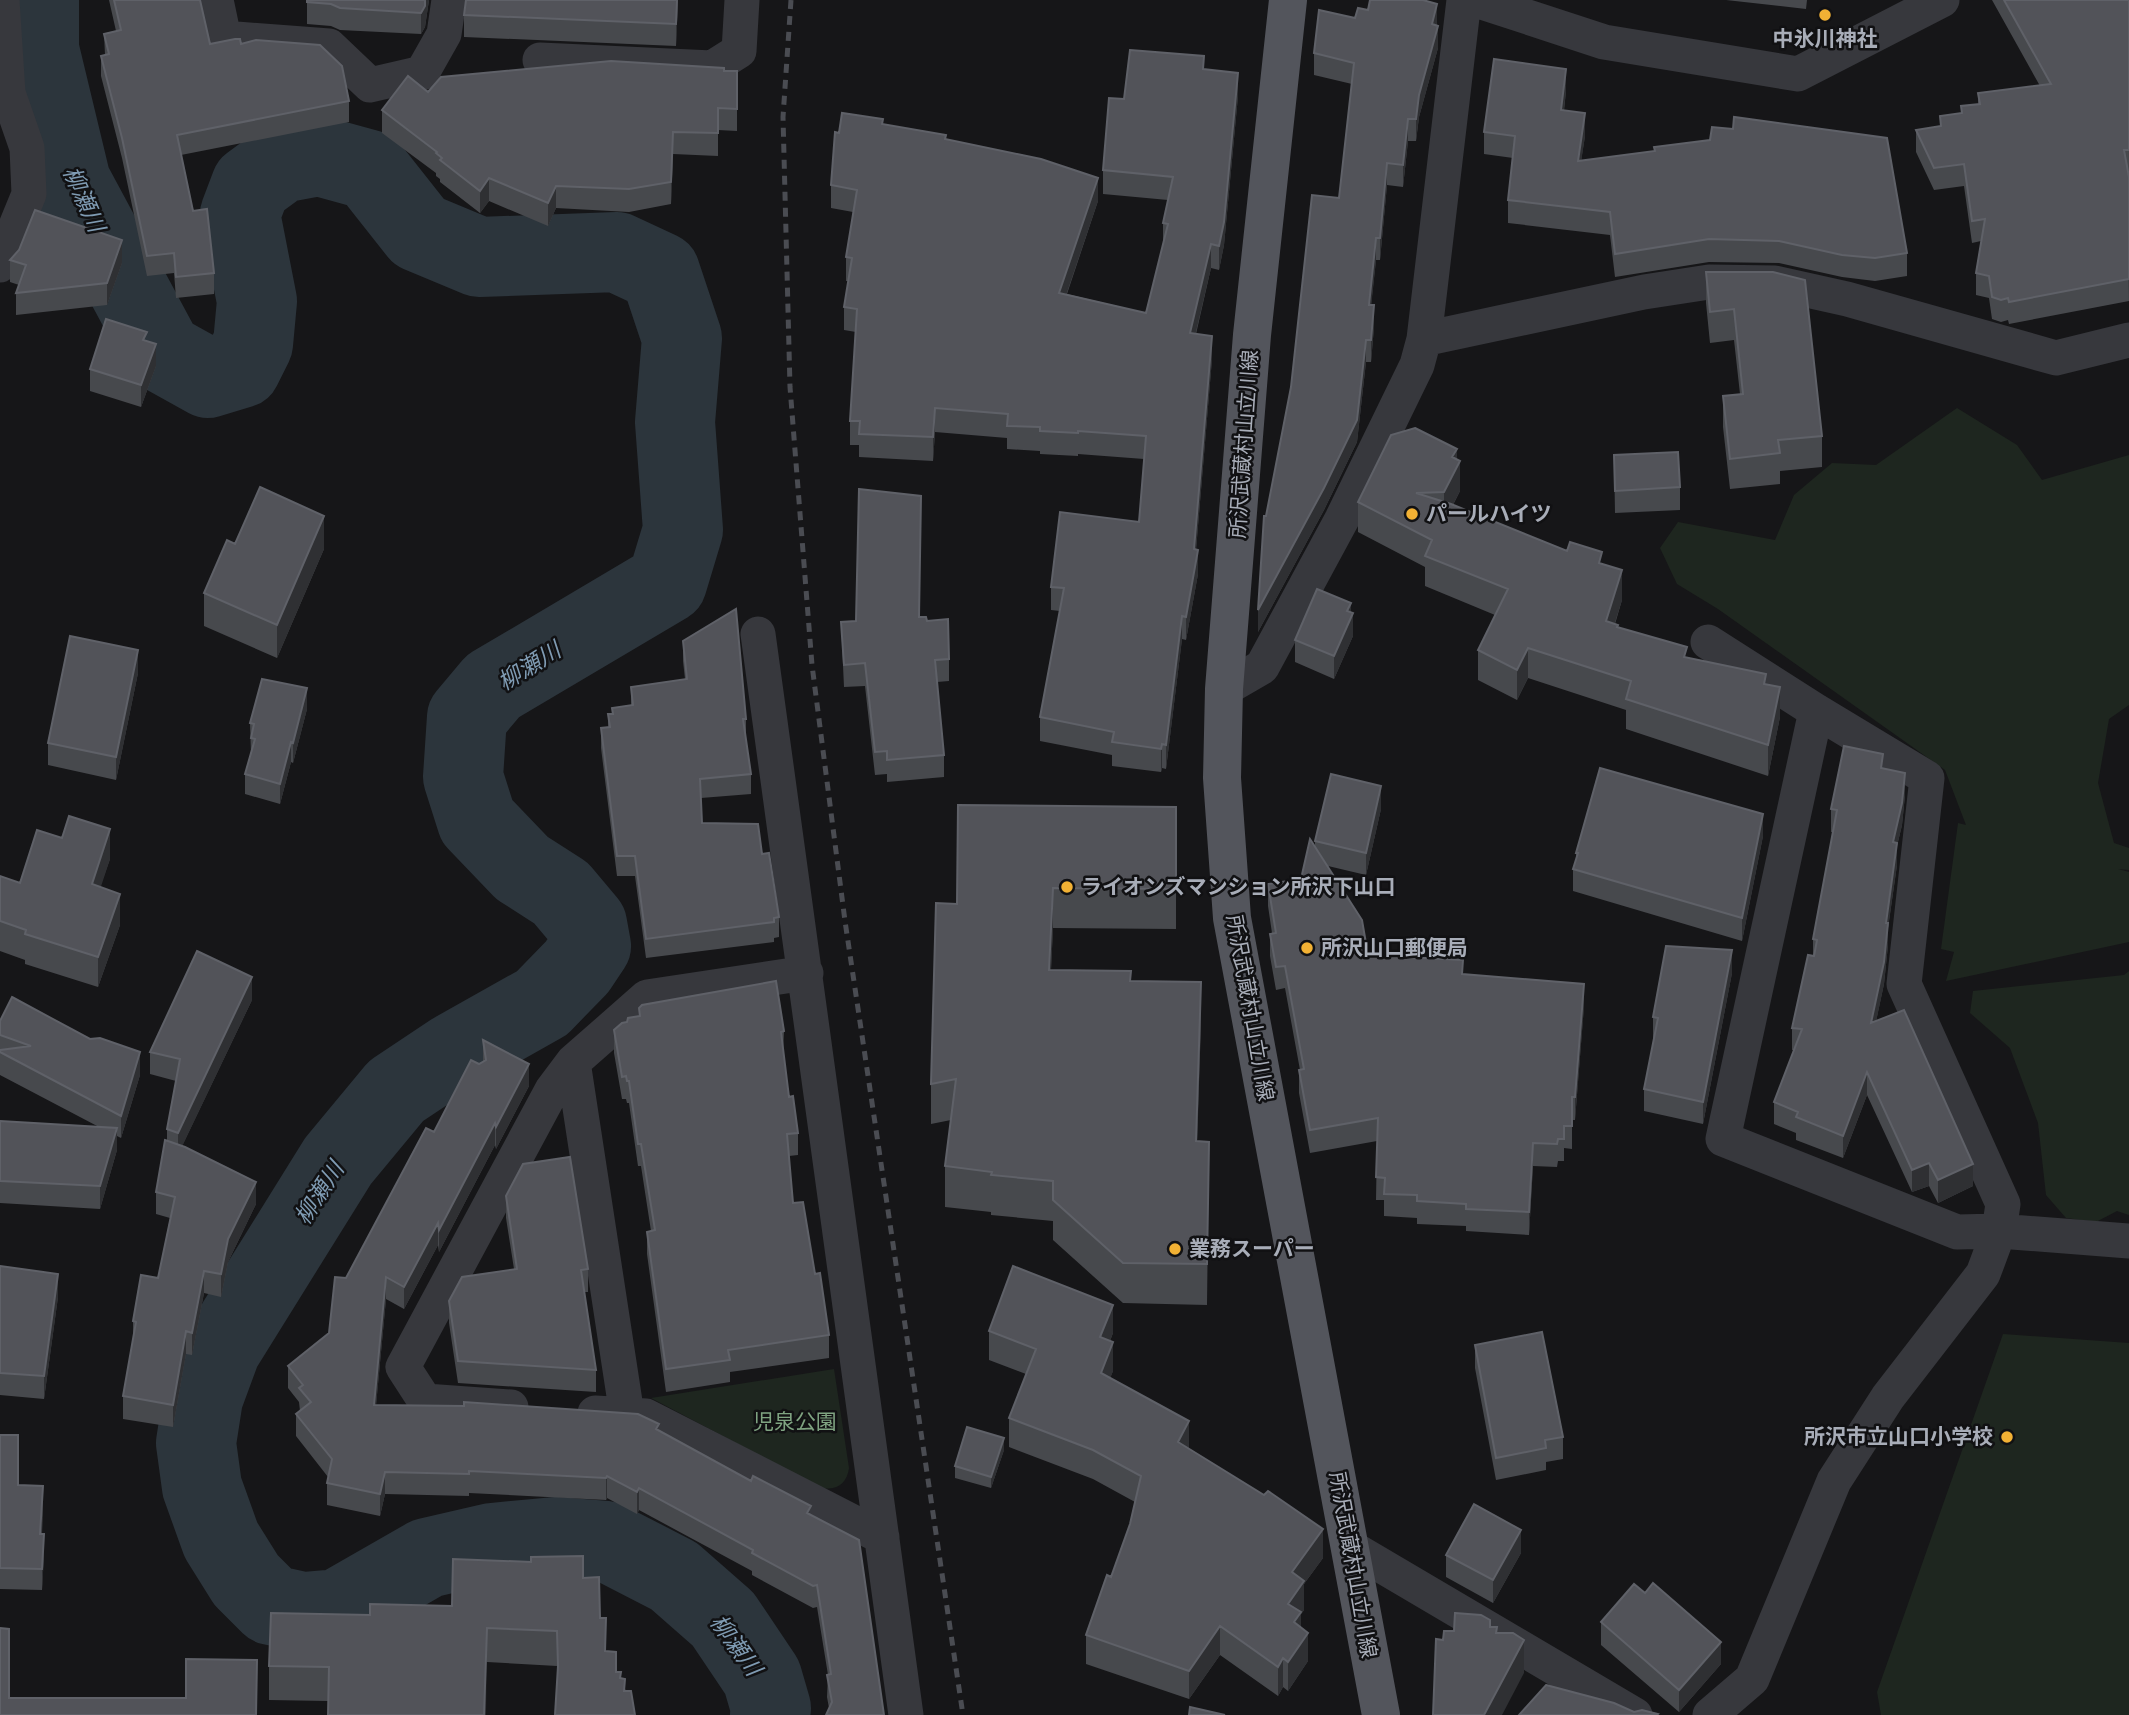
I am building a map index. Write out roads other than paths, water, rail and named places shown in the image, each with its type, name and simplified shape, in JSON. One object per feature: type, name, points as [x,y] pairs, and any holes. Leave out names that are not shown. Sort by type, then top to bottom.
[{"type":"main road","name":"所沢武蔵村山立川線","points":[[1288,0],[1252,335],[1224,690],[1222,778],[1232,918],[1381,1715]]},
{"type":"street","points":[[0,265],[29,194],[27,148],[8,93],[2,0]]},
{"type":"street","points":[[216,0],[224,38],[329,46],[370,85],[422,73],[444,34],[449,0]]},
{"type":"street","points":[[540,60],[712,68],[739,51],[742,0]]},
{"type":"street","points":[[1224,690],[1262,667],[1342,519],[1416,365],[1424,339],[1464,0]]},
{"type":"street","points":[[1476,0],[1604,42],[1798,74],[1942,0]]},
{"type":"street","points":[[1424,339],[1644,292],[1709,282],[1775,283],[1823,293],[2056,358],[2129,340]]},
{"type":"street","points":[[758,634],[906,1715]]},
{"type":"street","points":[[1708,642],[1927,778],[1904,984],[2003,1204],[1999,1231],[1983,1274],[1888,1397],[1834,1481],[1752,1679],[1710,1715]]},
{"type":"street","points":[[1816,711],[1723,1139],[1957,1232],[1999,1231],[2129,1241]]},
{"type":"street","points":[[806,973],[647,997],[573,1062],[552,1090],[403,1367],[425,1401],[646,1416],[882,1537]]},
{"type":"street","points":[[573,1062],[627,1415]]},
{"type":"street","points":[[1350,1547],[1635,1715]]},
{"type":"waterway","name":"柳瀬川","points":[[39,0],[39,49],[71,182],[163,353],[208,378],[241,368],[253,344],[257,301],[240,214],[251,185],[281,163],[319,156],[370,170],[419,232],[479,257],[617,252],[660,272],[682,338],[675,422],[683,530],[667,583],[493,686],[467,717],[463,777],[477,821],[522,868],[561,893],[587,924],[591,946],[577,967],[542,1003],[453,1053],[396,1091],[338,1161],[221,1349],[203,1398],[196,1443],[202,1487],[221,1540],[246,1580],[271,1605],[303,1612],[338,1609],[427,1558],[492,1543],[555,1537],[606,1541],[674,1576],[723,1619],[762,1677],[771,1708],[770,1715]]},
{"type":"railway","points":[[791,0],[783,117],[790,387],[812,665],[845,921],[963,1715]]},
{"type":"place","name":"中氷川神社","points":[[1825,15]]},
{"type":"place","name":"パールハイツ","points":[[1412,514]]},
{"type":"place","name":"ライオンズマンション所沢下山口","points":[[1067,887]]},
{"type":"place","name":"所沢山口郵便局","points":[[1307,948]]},
{"type":"place","name":"業務スーパー","points":[[1175,1249]]},
{"type":"place","name":"所沢市立山口小学校","points":[[2007,1437]]},
{"type":"park label","name":"児泉公園","points":[[795,1422]]}]
